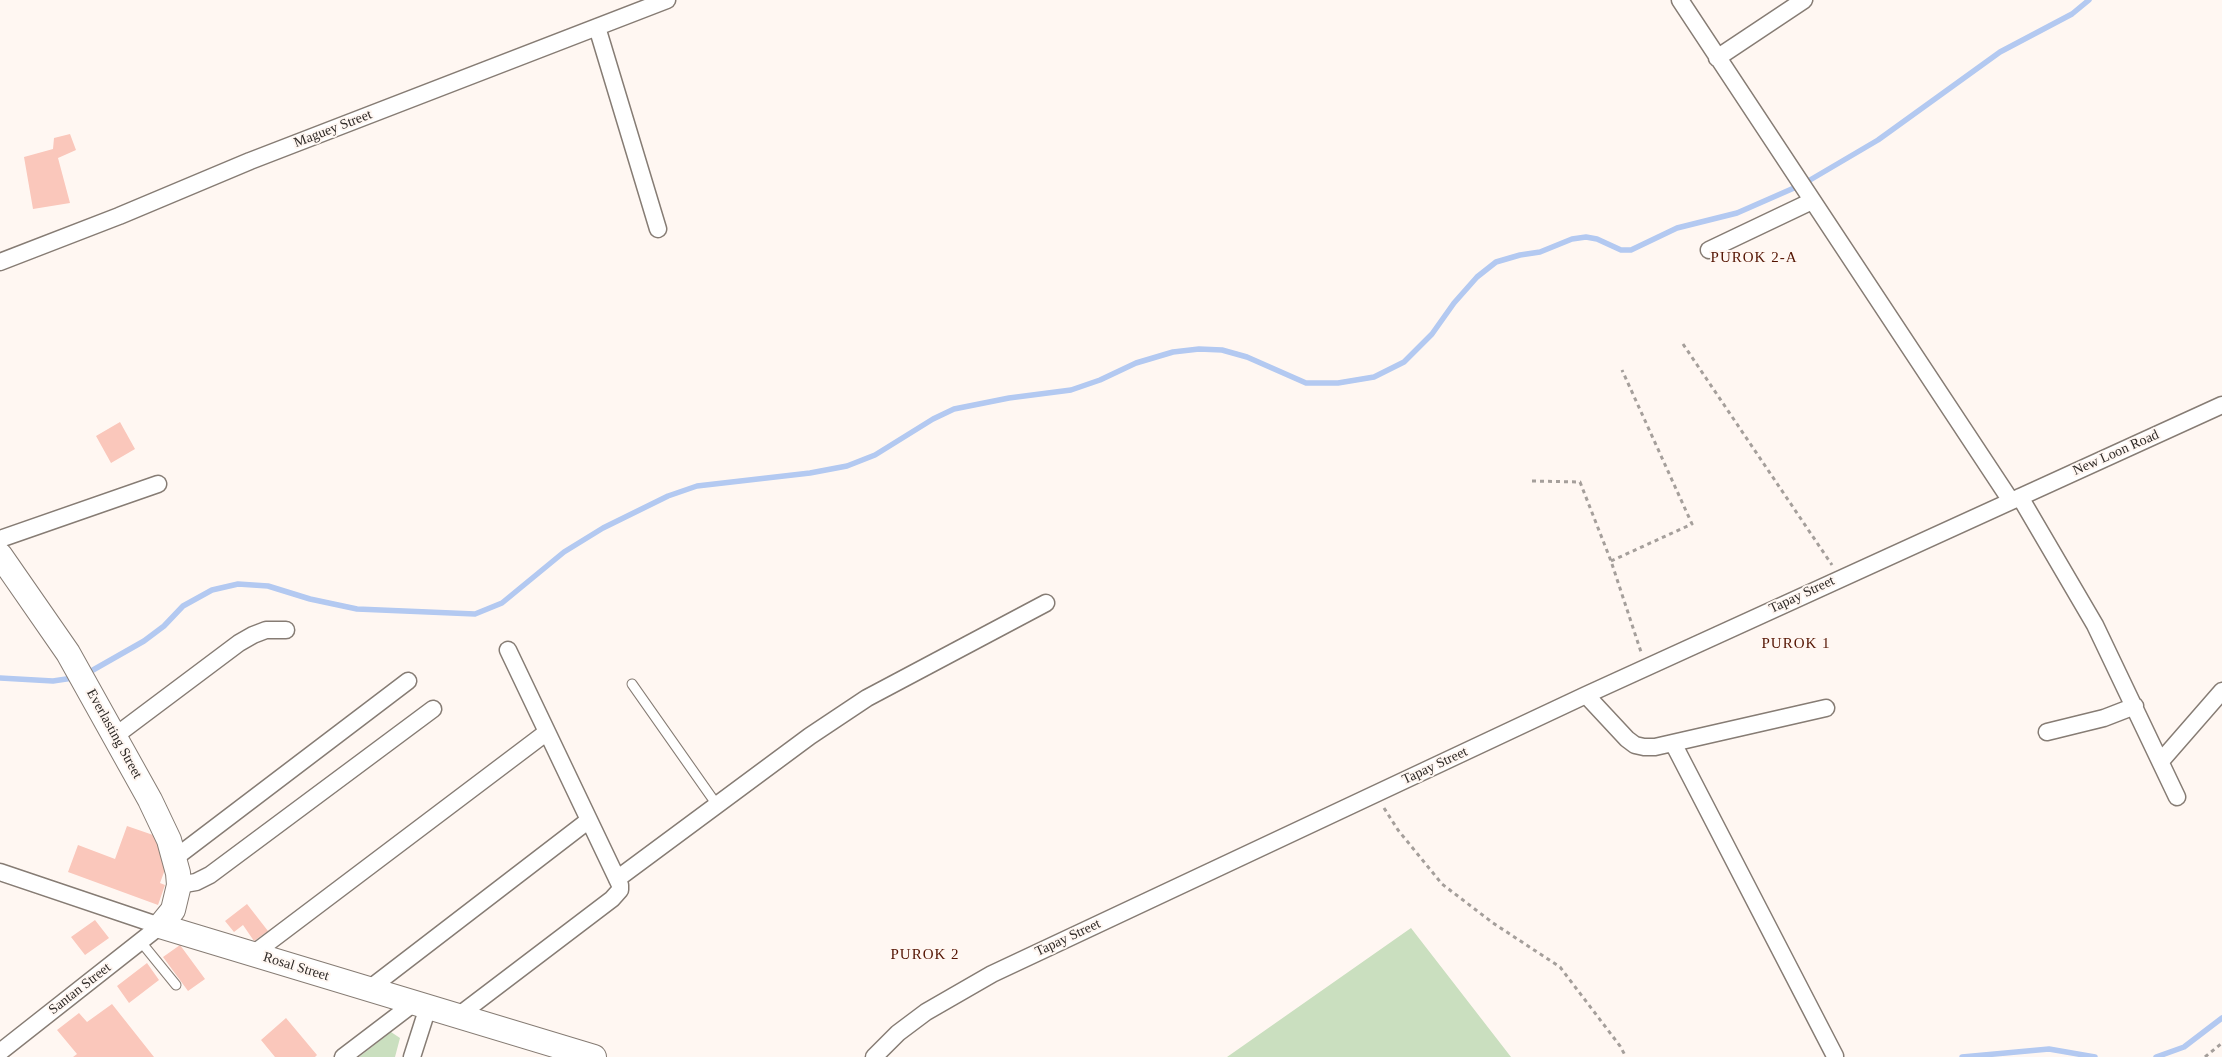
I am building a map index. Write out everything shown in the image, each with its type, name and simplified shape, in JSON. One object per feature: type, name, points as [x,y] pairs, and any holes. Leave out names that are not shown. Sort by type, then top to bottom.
[{"type":"street","name":"Maguey Street","points":[[0,262],[119,216],[250,161],[667,0]]},
{"type":"street","points":[[1680,0],[1812,201],[2063,567],[2095,625],[2135,706],[2177,798]]},
{"type":"street","points":[[1717,58],[1804,0]]},
{"type":"street","points":[[597,27],[658,229]]},
{"type":"street","points":[[1708,250],[1812,201]]},
{"type":"street","name":"New Loon Road","points":[[2015,499],[2222,405]]},
{"type":"street","points":[[0,539],[158,484]]},
{"type":"street","name":"Tapay Street","points":[[874,1057],[898,1033],[926,1012],[992,974],[1646,667],[2015,499]]},
{"type":"street","name":"Everlasting Street","points":[[0,555],[68,653],[150,800],[169,840],[175,858],[179,885],[173,910],[160,926]]},
{"type":"street","points":[[617,878],[866,698],[1046,603]]},
{"type":"street","points":[[115,736],[239,643],[266,630],[286,630]]},
{"type":"street","points":[[458,1016],[620,890],[617,878],[508,650]]},
{"type":"street","points":[[175,858],[408,681]]},
{"type":"street","points":[[2161,761],[2222,691]]},
{"type":"street","points":[[1586,695],[1635,745],[1655,748],[1826,708]]},
{"type":"street","points":[[2047,732],[2104,718],[2135,706]]},
{"type":"street","points":[[179,885],[196,882],[210,875],[433,709]]},
{"type":"street","points":[[253,954],[547,732]]},
{"type":"street","points":[[1673,743],[1835,1056]]},
{"type":"street","points":[[369,989],[589,820]]},
{"type":"street","name":"Rosal Street","points":[[0,872],[160,926],[594,1057]]},
{"type":"street","name":"Santan Street","points":[[0,1052],[160,926]]},
{"type":"street","points":[[343,1057],[421,1005]]},
{"type":"street","points":[[412,1057],[421,1005]]},
{"type":"lane","points":[[632,684],[717,804]]},
{"type":"lane","points":[[141,942],[176,985]]},
{"type":"path","points":[[1683,344],[1840,578]]},
{"type":"path","points":[[1611,561],[1692,524],[1622,370]]},
{"type":"path","points":[[1532,481],[1580,482],[1611,561],[1646,667]]},
{"type":"path","points":[[1376,793],[1398,830],[1442,884],[1493,923],[1560,967],[1620,1046],[1626,1057]]},
{"type":"path","points":[[2205,1057],[2222,1043]]},
{"type":"green space","points":[[1411,928],[1511,1057],[1227,1057]]},
{"type":"green space","points":[[391,1032],[400,1038],[395,1057],[359,1057]]},
{"type":"building","points":[[70,134],[76,150],[58,158],[70,203],[33,209],[24,157],[53,149],[54,138]]},
{"type":"building","points":[[120,422],[135,449],[111,463],[96,436]]},
{"type":"building","points":[[127,826],[156,836],[167,864],[160,883],[165,885],[158,905],[68,872],[78,845],[115,859]]},
{"type":"building","points":[[247,904],[268,931],[254,941],[243,925],[234,932],[225,921]]},
{"type":"building","points":[[95,920],[109,938],[85,955],[71,937]]},
{"type":"building","points":[[180,945],[205,979],[188,991],[163,957]]},
{"type":"building","points":[[147,963],[159,980],[129,1003],[117,986]]},
{"type":"building","points":[[112,1004],[154,1057],[73,1057],[77,1054],[57,1030],[79,1013],[87,1022]]},
{"type":"building","points":[[286,1018],[317,1055],[315,1057],[275,1057],[261,1040]]},
{"type":"waterway","points":[[1810,180],[1878,140],[2000,52],[2072,14],[2089,0]]},
{"type":"waterway","points":[[93,670],[144,641],[164,626],[183,606],[212,590],[238,584],[268,586],[310,599],[357,609],[475,614],[502,603],[564,552],[603,528],[668,496],[697,486],[810,473],[847,466],[875,455],[933,419],[954,409],[1009,398],[1071,390],[1100,380],[1136,363],[1173,352],[1199,349],[1222,350],[1247,357],[1306,383],[1338,383],[1374,377],[1404,362],[1432,334],[1454,303],[1477,277],[1496,262],[1520,255],[1540,252],[1572,239],[1586,237],[1597,239],[1621,250],[1631,250],[1677,228],[1737,213],[1794,188]]},
{"type":"waterway","points":[[0,678],[53,681],[73,678]]},
{"type":"waterway","points":[[2156,1057],[2184,1047],[2222,1018]]},
{"type":"waterway","points":[[1962,1057],[2049,1049],[2095,1057]]},
{"type":"district","name":"PUROK 2-A","points":[[1754,258]]},
{"type":"district","name":"PUROK 1","points":[[1796,644]]},
{"type":"district","name":"PUROK 2","points":[[925,955]]}]
